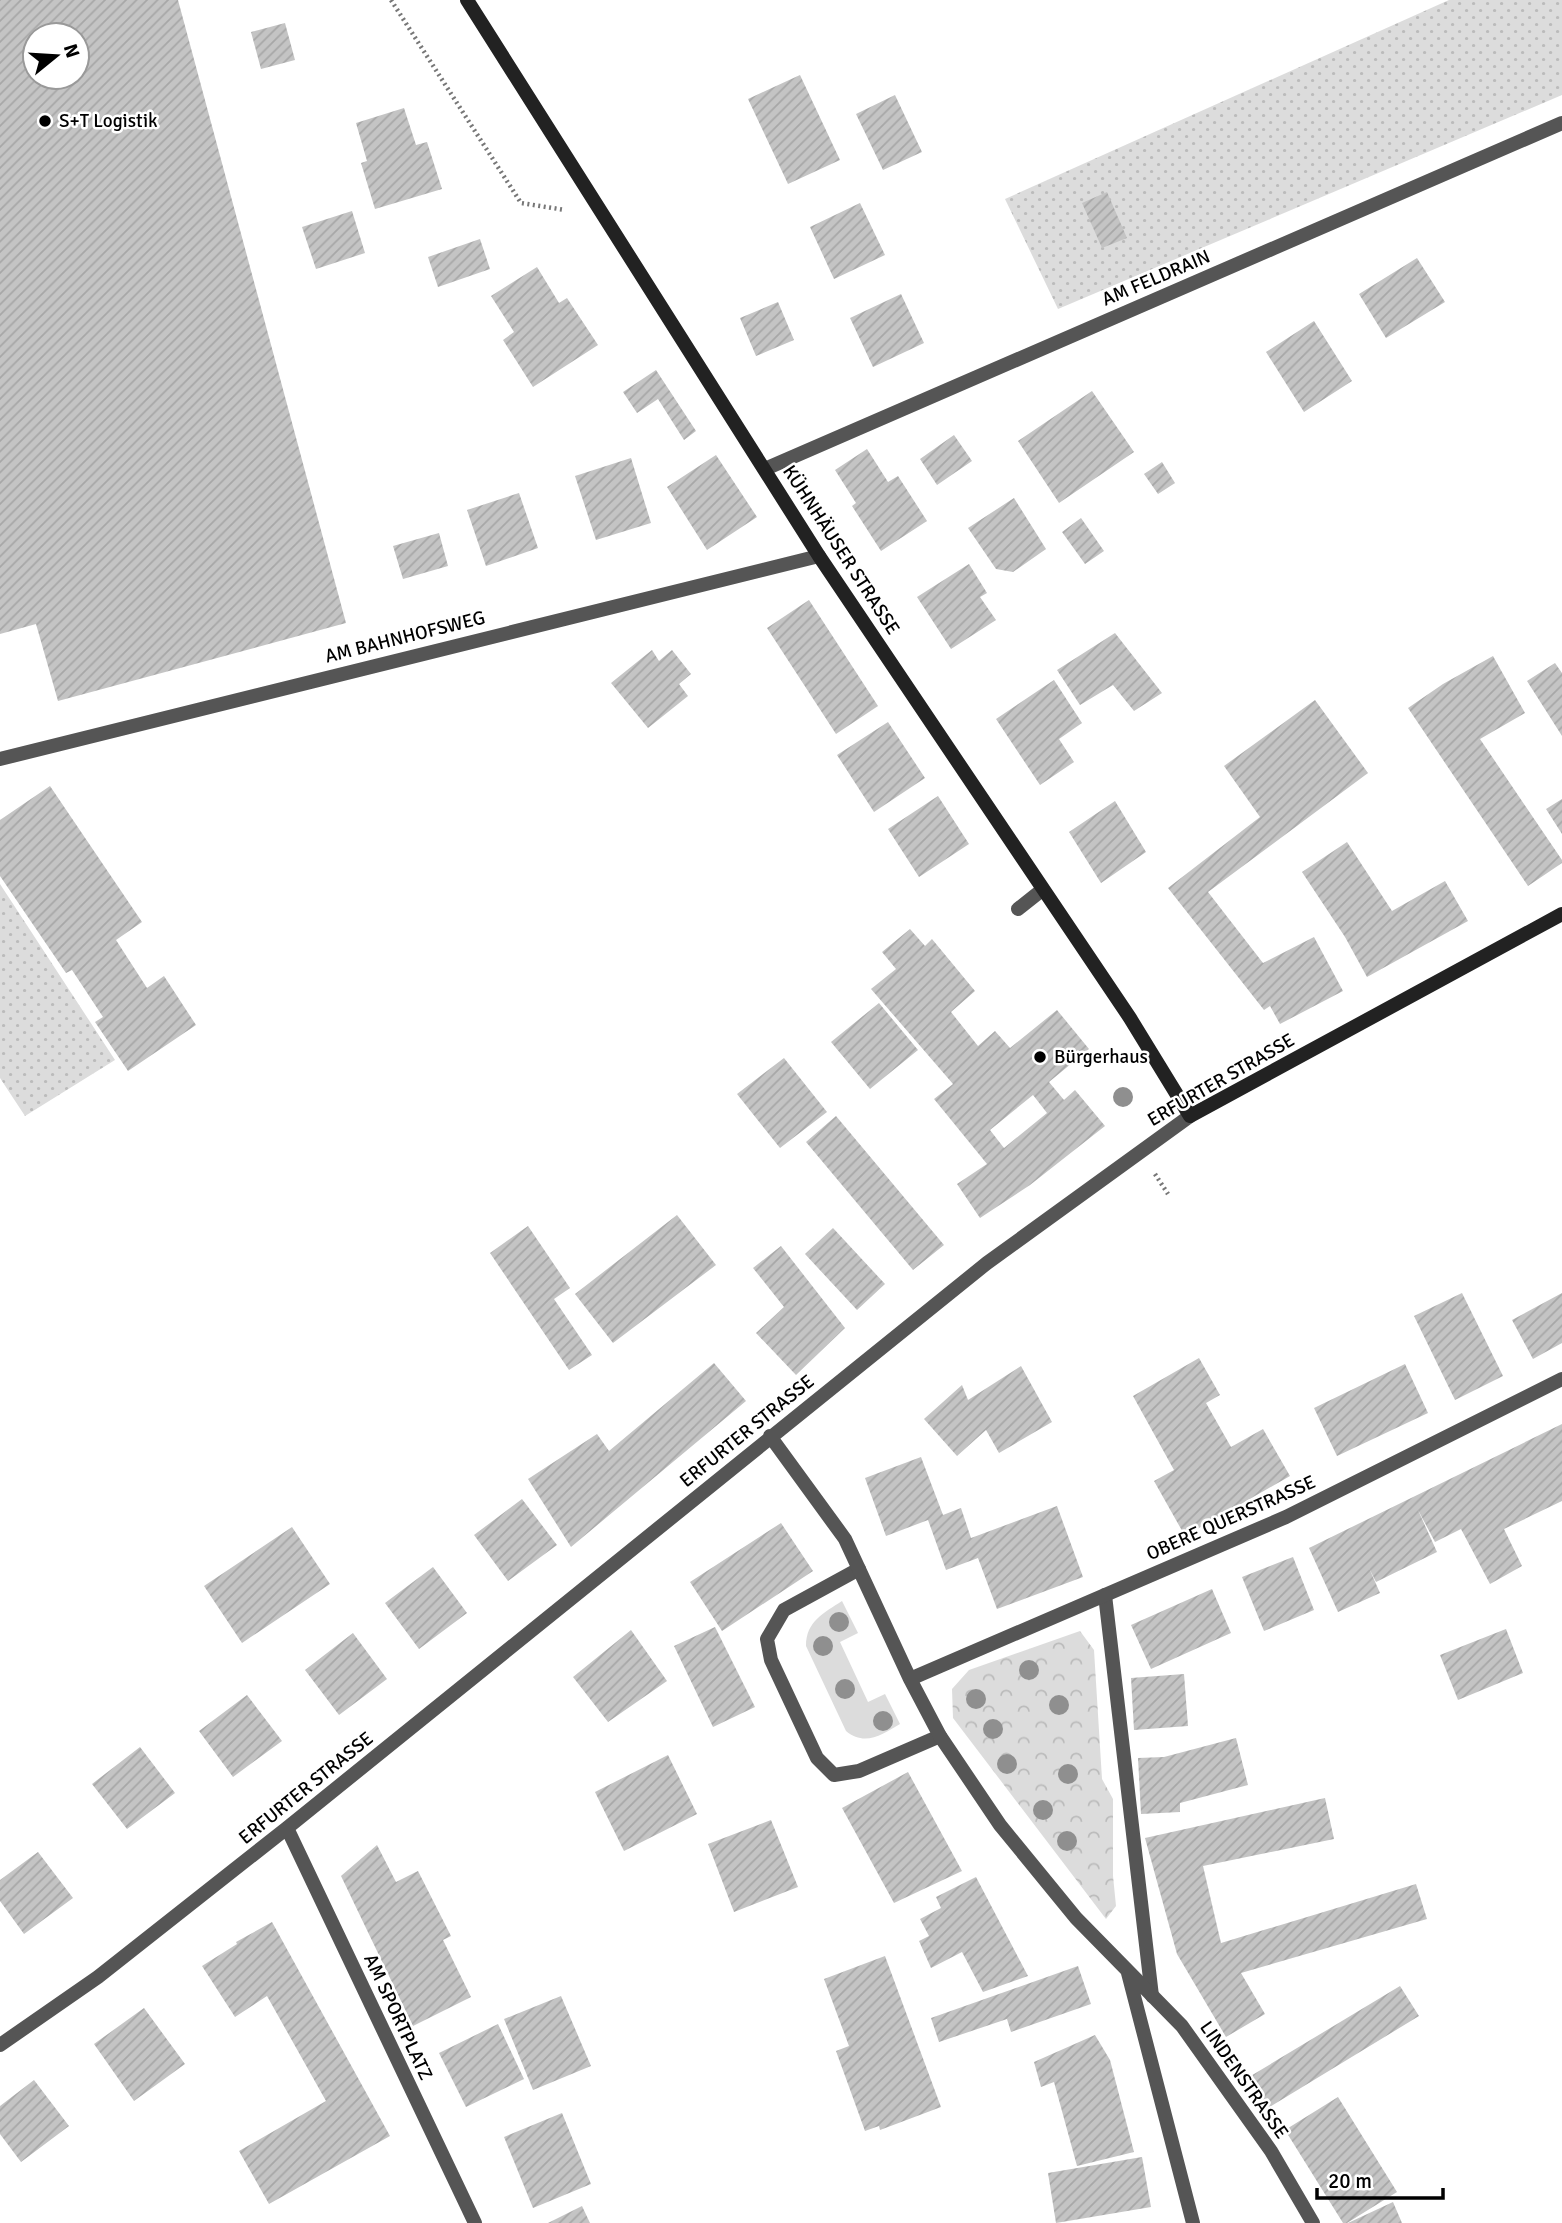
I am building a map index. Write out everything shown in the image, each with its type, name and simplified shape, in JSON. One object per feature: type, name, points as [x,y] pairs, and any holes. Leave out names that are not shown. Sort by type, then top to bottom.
[{"type":"street","name":"KÜHNHÄUSER STRASSE","points":[[467,0],[819,556],[1141,1034],[1190,1116]]},
{"type":"street","name":"AM FELDRAIN","points":[[765,469],[1562,123]]},
{"type":"street","name":"AM BAHNHOFSWEG","points":[[0,759],[819,556]]},
{"type":"street","points":[[1018,909],[1042,890]]},
{"type":"street","name":"ERFURTER STRASSE","points":[[0,2045],[98,1977],[987,1263],[1190,1116],[1562,914]]},
{"type":"street","name":"OBERE QUERSTRASSE","points":[[910,1679],[1286,1517],[1562,1379]]},
{"type":"street","name":"LINDENSTRASSE","points":[[771,1436],[845,1539],[910,1679],[940,1736],[1000,1825],[1076,1918],[1182,2026],[1271,2151],[1314,2223]]},
{"type":"street","points":[[859,1569],[784,1610],[767,1639],[771,1660],[817,1758],[834,1775],[859,1771],[940,1736]]},
{"type":"street","points":[[1105,1595],[1152,1996]]},
{"type":"street","name":"AM SPORTPLATZ","points":[[286,1828],[475,2223]]},
{"type":"street","name":"LINDENSTRASSE","points":[[1128,1971],[1193,2223]]},
{"type":"path","points":[[391,0],[521,203],[606,217]]},
{"type":"green space","points":[[1449,0],[1562,0],[1562,95],[1058,309],[1005,199]]},
{"type":"green space","points":[[0,884],[115,1060],[25,1116],[0,1078]]},
{"type":"green space","points":[[842,1601],[858,1633],[840,1642],[868,1702],[885,1694],[900,1724],[874,1737],[860,1738],[846,1731],[806,1646],[813,1624]]},
{"type":"green space","points":[[1080,1631],[1094,1650],[1102,1779],[1113,1799],[1113,1876],[1116,1906],[1106,1919],[953,1718],[952,1689],[969,1670]]},
{"type":"building","points":[[0,0],[178,0],[346,623],[58,701],[36,624],[0,634]]},
{"type":"building","points":[[285,23],[295,60],[261,69],[251,32]]},
{"type":"building","points":[[800,75],[840,160],[788,184],[748,99]]},
{"type":"building","points":[[895,95],[922,152],[883,170],[856,114]]},
{"type":"building","points":[[404,108],[416,145],[427,142],[442,189],[375,209],[361,163],[367,161],[356,123]]},
{"type":"building","points":[[1107,192],[1127,238],[1102,248],[1082,203]]},
{"type":"building","points":[[860,203],[885,255],[834,279],[810,227]]},
{"type":"building","points":[[352,211],[365,253],[316,269],[302,227]]},
{"type":"building","points":[[480,239],[490,269],[438,287],[428,257]]},
{"type":"building","points":[[1417,258],[1445,302],[1386,338],[1359,294]]},
{"type":"building","points":[[537,267],[559,303],[567,298],[598,345],[533,387],[503,340],[514,332],[491,296]]},
{"type":"building","points":[[901,294],[924,343],[873,367],[850,318]]},
{"type":"building","points":[[778,302],[794,340],[756,356],[740,318]]},
{"type":"building","points":[[1314,321],[1352,381],[1304,412],[1266,352]]},
{"type":"building","points":[[656,370],[696,431],[684,440],[658,399],[637,413],[623,392]]},
{"type":"building","points":[[1092,391],[1134,452],[1059,503],[1018,441]]},
{"type":"building","points":[[954,435],[972,461],[937,485],[920,459]]},
{"type":"building","points":[[867,449],[888,482],[898,476],[927,521],[881,551],[852,506],[856,503],[835,470]]},
{"type":"building","points":[[716,455],[757,517],[707,550],[667,487]]},
{"type":"building","points":[[631,458],[651,523],[596,540],[575,476]]},
{"type":"building","points":[[1162,462],[1175,483],[1158,494],[1144,474]]},
{"type":"building","points":[[519,493],[538,548],[486,566],[467,510]]},
{"type":"building","points":[[1014,498],[1046,549],[1013,572],[996,569],[968,528]]},
{"type":"building","points":[[1081,518],[1104,551],[1085,564],[1062,532]]},
{"type":"building","points":[[439,533],[448,566],[403,579],[393,546]]},
{"type":"building","points":[[969,564],[987,593],[980,597],[996,620],[951,649],[917,597]]},
{"type":"building","points":[[809,600],[878,706],[836,734],[767,628]]},
{"type":"building","points":[[1115,633],[1162,693],[1134,711],[1113,685],[1080,705],[1057,670]]},
{"type":"building","points":[[652,650],[659,661],[672,650],[691,674],[679,684],[688,696],[648,728],[611,683]]},
{"type":"building","points":[[1493,656],[1525,713],[1480,739],[1562,860],[1562,863],[1528,886],[1408,708],[1443,684]]},
{"type":"building","points":[[1555,663],[1562,673],[1562,736],[1527,681]]},
{"type":"building","points":[[1054,680],[1082,723],[1059,739],[1074,762],[1040,785],[996,719]]},
{"type":"building","points":[[1315,700],[1368,773],[1208,892],[1263,963],[1314,937],[1343,991],[1280,1024],[1270,1006],[1264,1010],[1168,888],[1260,817],[1224,766]]},
{"type":"building","points":[[888,722],[925,778],[874,812],[837,755]]},
{"type":"building","points":[[50,786],[142,922],[116,940],[147,988],[164,976],[196,1025],[128,1071],[95,1022],[103,1017],[72,970],[66,973],[0,876],[0,820]]},
{"type":"building","points":[[938,796],[969,844],[919,877],[888,829]]},
{"type":"building","points":[[1562,799],[1562,834],[1546,809]]},
{"type":"building","points":[[1115,801],[1146,852],[1101,883],[1069,832]]},
{"type":"building","points":[[1347,842],[1392,911],[1445,881],[1468,921],[1367,977],[1345,937],[1302,872]]},
{"type":"building","points":[[910,929],[925,946],[932,939],[975,991],[951,1012],[978,1046],[995,1031],[1010,1048],[1057,1010],[1089,1049],[1049,1082],[1064,1100],[1075,1090],[1105,1126],[1030,1185],[980,1218],[957,1184],[987,1164],[934,1099],[953,1084],[871,989],[896,969],[882,952]],"holes":[[[1033,1095],[1047,1113],[1004,1148],[990,1130]]]},
{"type":"building","points":[[879,1003],[918,1050],[870,1089],[831,1042]]},
{"type":"building","points":[[784,1058],[827,1112],[780,1148],[737,1094]]},
{"type":"building","points":[[836,1116],[944,1245],[913,1270],[806,1142]]},
{"type":"building","points":[[677,1215],[716,1265],[613,1343],[575,1294]]},
{"type":"building","points":[[528,1226],[570,1288],[554,1299],[592,1355],[569,1370],[490,1253]]},
{"type":"building","points":[[833,1228],[885,1284],[857,1310],[805,1254]]},
{"type":"building","points":[[781,1246],[845,1328],[796,1375],[756,1333],[784,1307],[753,1268]]},
{"type":"building","points":[[1462,1293],[1503,1376],[1455,1400],[1414,1316]]},
{"type":"building","points":[[1562,1293],[1562,1343],[1533,1359],[1512,1320]]},
{"type":"building","points":[[1199,1358],[1220,1395],[1206,1403],[1231,1447],[1263,1429],[1290,1476],[1185,1536],[1154,1481],[1174,1470],[1133,1396]]},
{"type":"building","points":[[714,1363],[746,1401],[571,1547],[528,1479],[597,1434],[609,1451]]},
{"type":"building","points":[[1405,1364],[1428,1413],[1337,1456],[1314,1408]]},
{"type":"building","points":[[1021,1366],[1052,1422],[999,1453],[986,1430],[957,1456],[924,1419],[962,1385],[968,1400]]},
{"type":"building","points":[[1562,1424],[1562,1501],[1504,1529],[1522,1566],[1490,1584],[1461,1529],[1435,1542],[1418,1510],[1437,1552],[1376,1582],[1369,1568],[1380,1593],[1338,1612],[1309,1548]]},
{"type":"building","points":[[921,1457],[943,1515],[961,1508],[971,1538],[1057,1506],[1083,1577],[997,1609],[978,1558],[946,1570],[928,1520],[886,1536],[865,1478]]},
{"type":"building","points":[[522,1499],[557,1545],[508,1581],[474,1535]]},
{"type":"building","points":[[781,1523],[813,1571],[722,1631],[690,1582]]},
{"type":"building","points":[[292,1527],[330,1584],[242,1643],[204,1586]]},
{"type":"building","points":[[1293,1557],[1314,1610],[1264,1631],[1242,1577]]},
{"type":"building","points":[[433,1567],[467,1613],[419,1649],[385,1603]]},
{"type":"building","points":[[1212,1589],[1231,1633],[1151,1669],[1131,1625]]},
{"type":"building","points":[[715,1627],[755,1707],[713,1727],[674,1646]]},
{"type":"building","points":[[1506,1629],[1523,1673],[1458,1700],[1440,1655]]},
{"type":"building","points":[[631,1630],[667,1681],[608,1722],[573,1677]]},
{"type":"building","points":[[353,1633],[387,1679],[339,1715],[305,1670]]},
{"type":"building","points":[[1184,1674],[1188,1726],[1134,1730],[1131,1678]]},
{"type":"building","points":[[247,1695],[282,1741],[233,1777],[199,1731]]},
{"type":"building","points":[[1236,1738],[1248,1785],[1180,1803],[1180,1812],[1141,1814],[1138,1758],[1164,1757]]},
{"type":"building","points":[[140,1747],[175,1793],[127,1829],[92,1784]]},
{"type":"building","points":[[668,1755],[697,1814],[624,1851],[595,1792]]},
{"type":"building","points":[[908,1772],[962,1871],[894,1903],[842,1808]]},
{"type":"building","points":[[1325,1798],[1334,1839],[1203,1866],[1221,1943],[1416,1884],[1427,1919],[1241,1973],[1265,2014],[1226,2037],[1177,1954],[1145,1838]]},
{"type":"building","points":[[771,1820],[798,1887],[734,1912],[708,1844]]},
{"type":"building","points":[[377,1845],[396,1882],[418,1871],[451,1936],[443,1940],[471,1997],[413,2026],[341,1876]]},
{"type":"building","points":[[38,1852],[73,1898],[24,1934],[0,1901],[0,1880]]},
{"type":"building","points":[[976,1877],[1028,1976],[983,1992],[962,1952],[931,1968],[919,1941],[929,1936],[920,1919],[941,1908],[936,1897]]},
{"type":"building","points":[[272,1922],[390,2136],[269,2204],[239,2151],[326,2101],[267,1996],[235,2017],[202,1966],[237,1944],[236,1942]]},
{"type":"building","points":[[885,1956],[941,2107],[880,2130],[879,2126],[865,2131],[836,2051],[849,2046],[824,1979]]},
{"type":"building","points":[[1078,1966],[1091,2004],[1011,2032],[1007,2019],[939,2042],[931,2018]]},
{"type":"building","points":[[1400,1986],[1419,2016],[1268,2108],[1249,2077]]},
{"type":"building","points":[[561,1996],[591,2066],[533,2090],[504,2019]]},
{"type":"building","points":[[144,2008],[185,2064],[134,2101],[94,2044]]},
{"type":"building","points":[[498,2024],[524,2079],[466,2107],[439,2053]]},
{"type":"building","points":[[1095,2035],[1110,2060],[1134,2152],[1077,2166],[1054,2082],[1041,2087],[1034,2062]]},
{"type":"building","points":[[34,2080],[69,2126],[21,2162],[0,2134],[0,2106]]},
{"type":"building","points":[[1338,2097],[1397,2192],[1347,2223],[1343,2223],[1285,2130]]},
{"type":"building","points":[[562,2113],[591,2184],[533,2208],[504,2137]]},
{"type":"building","points":[[1142,2157],[1151,2207],[1056,2223],[1048,2173]]},
{"type":"building","points":[[1393,2202],[1402,2223],[1348,2223]]},
{"type":"building","points":[[582,2206],[590,2223],[548,2223]]},
{"type":"place","name":"S+T Logistik","points":[[45,121]]},
{"type":"place","name":"Bürgerhaus","points":[[1040,1057]]}]
